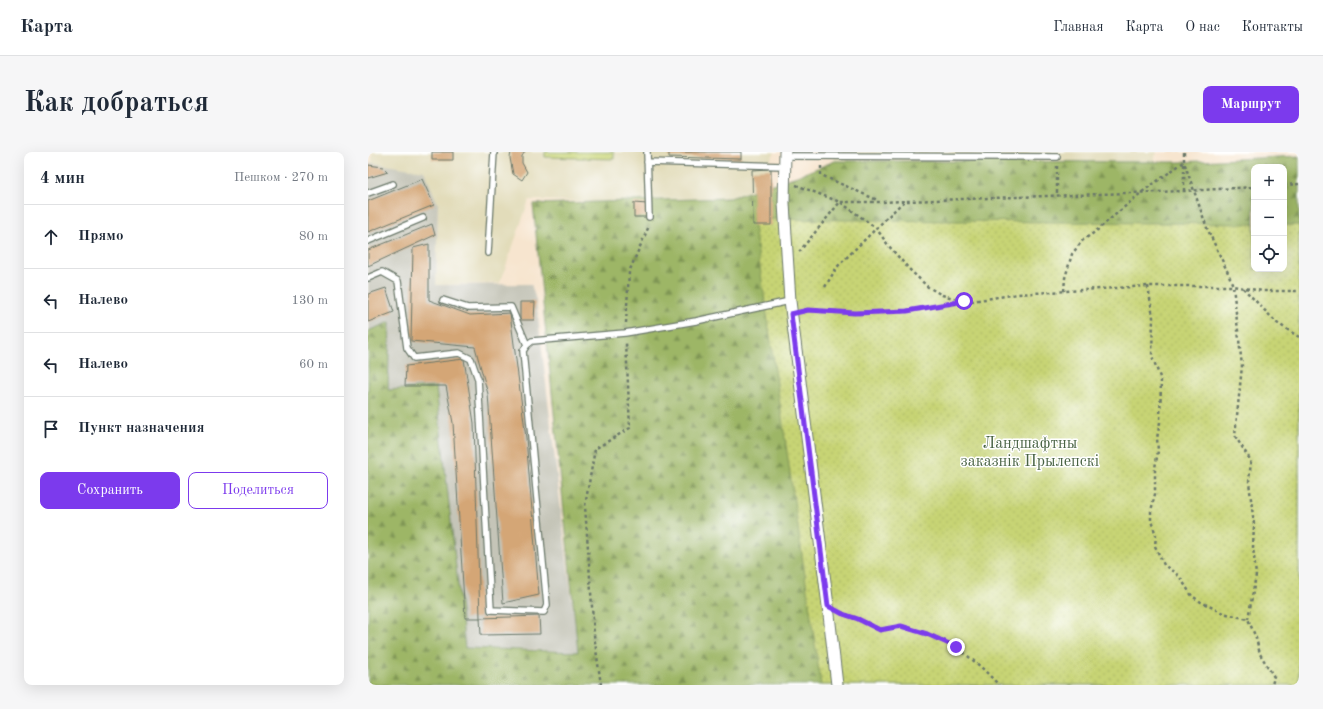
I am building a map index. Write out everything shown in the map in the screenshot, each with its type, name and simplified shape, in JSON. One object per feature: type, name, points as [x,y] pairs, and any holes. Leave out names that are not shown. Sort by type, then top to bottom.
[{"type":"street","points":[[785,158],[784,181],[790,301],[837,685]]},
{"type":"lane","points":[[488,253],[494,152]]},
{"type":"lane","points":[[647,152],[649,217]]},
{"type":"lane","points":[[647,162],[821,156],[1057,157]]},
{"type":"lane","points":[[368,193],[393,184]]},
{"type":"lane","points":[[368,241],[423,218]]},
{"type":"lane","points":[[368,278],[382,272],[398,281],[407,348],[414,358],[459,353],[471,359],[478,380],[491,610],[544,612],[547,605],[523,351],[527,345],[532,341],[625,333],[696,321],[790,301]]},
{"type":"lane","points":[[443,300],[468,308],[511,307],[527,345]]},
{"type":"path","points":[[1184,152],[1184,191]]},
{"type":"path","points":[[821,156],[821,175],[880,202]]},
{"type":"path","points":[[1057,157],[1057,195]]},
{"type":"path","points":[[1184,162],[1205,222],[1233,286],[1242,366],[1235,436],[1251,461],[1249,482],[1254,525],[1252,547],[1256,575],[1248,619],[1256,638],[1260,654],[1274,677],[1272,685]]},
{"type":"path","points":[[1064,291],[1065,278],[1072,254],[1083,240],[1095,232],[1142,192],[1184,162]]},
{"type":"path","points":[[784,181],[840,202],[876,228],[888,245],[909,269],[928,287],[942,295],[964,301]]},
{"type":"path","points":[[1287,185],[1299,184]]},
{"type":"path","points":[[840,202],[880,202],[1184,191],[1251,186]]},
{"type":"path","points":[[825,287],[837,267],[904,200]]},
{"type":"path","points":[[800,259],[799,252],[840,202]]},
{"type":"path","points":[[601,685],[594,635],[585,506],[596,449],[630,428],[625,333],[629,272],[649,226],[649,217]]},
{"type":"path","points":[[1148,286],[1153,317],[1152,356],[1161,380],[1160,422],[1157,438],[1158,451],[1155,468],[1155,494],[1151,511],[1151,521],[1156,535],[1155,546],[1164,565],[1179,576],[1192,596],[1223,613],[1248,619]]},
{"type":"path","points":[[802,304],[802,312],[808,310],[855,313],[907,311],[964,301],[1018,294],[1148,286],[1233,286],[1263,291],[1299,291]]},
{"type":"path","points":[[1242,288],[1277,323],[1299,337]]},
{"type":"path","points":[[828,606],[880,630],[901,626],[927,634],[956,647],[981,667],[999,685]]},
{"type":"path","points":[[368,683],[373,685]]},
{"type":"shaded area","points":[[372,152],[775,152],[771,159],[771,225],[634,203],[529,200],[500,283],[436,285],[438,204],[372,163]]},
{"type":"shaded area","points":[[833,152],[1157,152],[1153,162],[835,161]]},
{"type":"shaded area","points":[[372,163],[424,171],[438,204],[436,285],[531,284],[536,300],[578,652],[465,648],[436,387],[388,391],[390,322],[368,331],[368,164]]},
{"type":"green space","points":[[545,152],[614,152],[614,159],[545,157]]},
{"type":"green space","points":[[1299,156],[1299,685],[368,685],[368,331],[390,322],[388,390],[436,387],[465,648],[578,652],[533,204],[730,198],[797,176],[835,161],[1179,162]]},
{"type":"green space","name":"Ландшафтны заказнік Прылепскі","points":[[753,219],[1251,224],[1251,272],[1287,272],[1287,225],[1299,225],[1299,685],[821,685]]},
{"type":"building","points":[[432,152],[453,152],[453,160],[432,160]]},
{"type":"building","points":[[511,152],[525,152],[522,156],[522,163],[527,172],[522,180],[513,174],[510,158]]},
{"type":"building","points":[[669,152],[741,152],[741,159],[669,157]]},
{"type":"building","points":[[368,165],[383,167],[388,172],[368,178]]},
{"type":"building","points":[[771,169],[771,225],[753,225],[752,170]]},
{"type":"building","points":[[422,179],[434,205],[368,232],[368,201]]},
{"type":"building","points":[[634,203],[647,204],[647,217],[634,217]]},
{"type":"building","points":[[432,224],[435,235],[368,266],[368,250]]},
{"type":"building","points":[[429,244],[429,300],[470,315],[510,313],[526,438],[539,595],[503,603],[488,394],[475,347],[411,341],[413,248]]},
{"type":"building","points":[[386,288],[394,312],[368,322],[368,294]]},
{"type":"building","points":[[520,302],[535,302],[534,320],[520,320]]},
{"type":"building","points":[[464,359],[474,423],[480,618],[465,618],[453,423],[446,386],[405,386],[406,366]]},
{"type":"building","points":[[539,616],[540,634],[481,635],[480,618]]},
{"type":"route","points":[[956,647],[927,634],[901,626],[880,630],[828,606],[791,314],[808,310],[855,313],[907,311],[964,301]]}]
